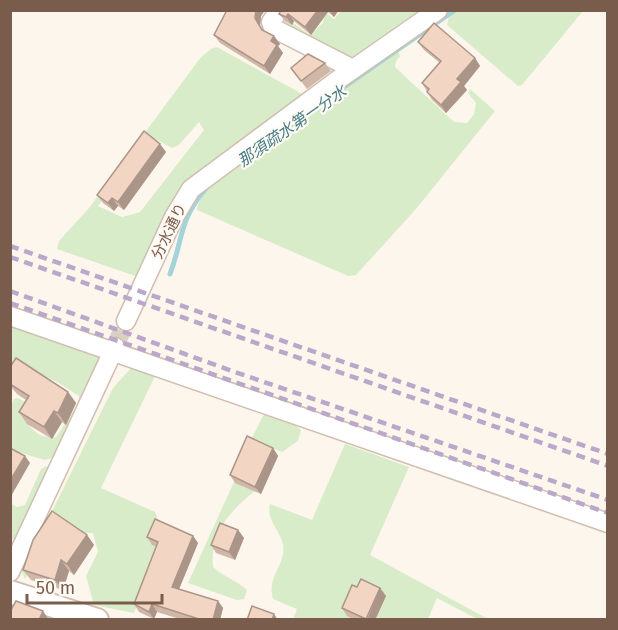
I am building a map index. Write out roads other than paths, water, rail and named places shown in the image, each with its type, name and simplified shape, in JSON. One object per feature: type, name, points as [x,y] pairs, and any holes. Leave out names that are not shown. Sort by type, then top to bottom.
[{"type":"street","points":[[279,10],[271,22],[273,28],[353,69]]},
{"type":"street","name":"分水通り","points":[[126,321],[174,217],[191,189],[433,12]]},
{"type":"street","points":[[10,316],[114,350],[608,523]]},
{"type":"street","points":[[10,572],[114,350]]},
{"type":"street","points":[[10,592],[97,620]]},
{"type":"waterway","name":"那須疏水第一分水","points":[[331,96],[455,10]]},
{"type":"waterway","name":"那須疏水第一分水","points":[[170,274],[186,219],[208,186]]},
{"type":"tunnel","points":[[115,347],[126,321]]},
{"type":"railway","points":[[10,246],[608,454]]},
{"type":"railway","points":[[10,257],[608,466]]},
{"type":"railway","points":[[10,291],[235,372],[608,500]]},
{"type":"railway","points":[[10,303],[608,513]]}]
